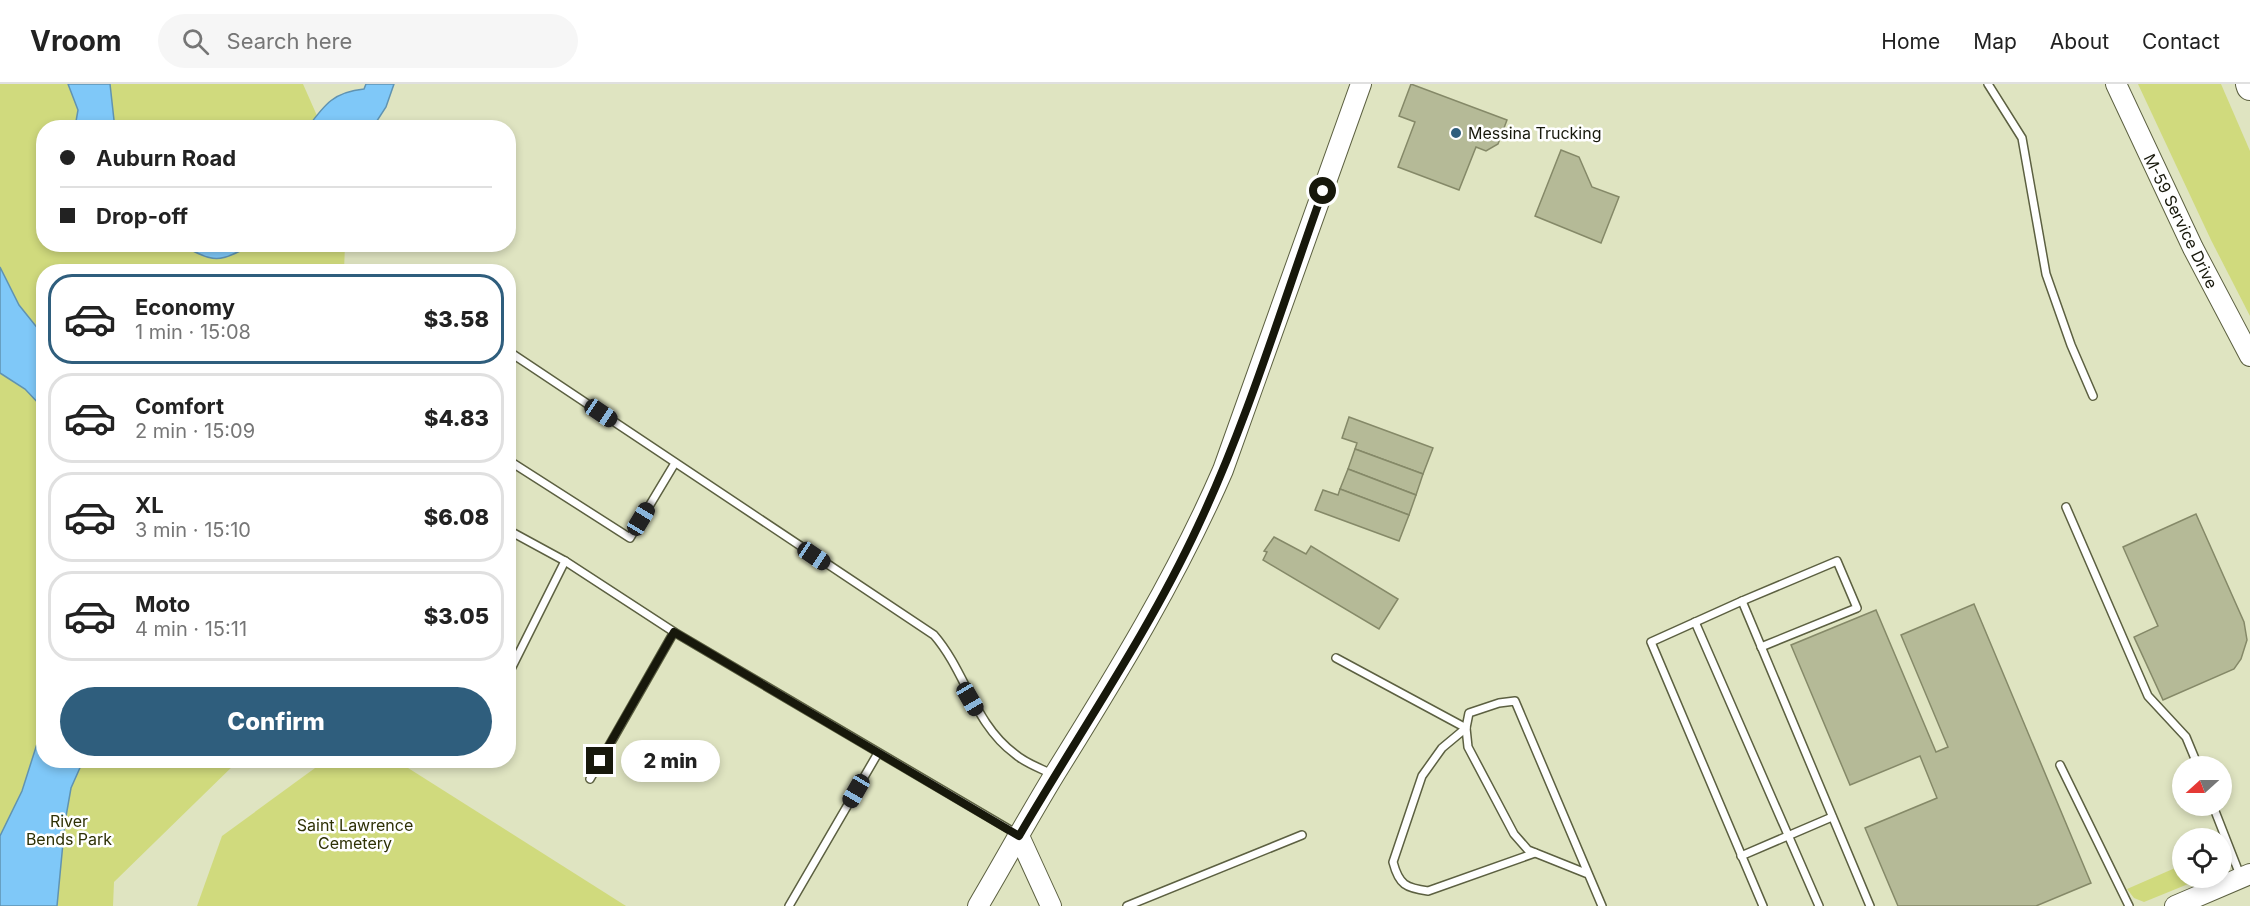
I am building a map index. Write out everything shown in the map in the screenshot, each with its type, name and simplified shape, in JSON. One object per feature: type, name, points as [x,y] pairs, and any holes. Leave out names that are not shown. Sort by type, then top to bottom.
[{"type":"street","points":[[978,906],[1054,775],[1126,659],[1167,587],[1202,518],[1223,470],[1361,84]]},
{"type":"street","name":"M-59 Service Drive","points":[[2116,84],[2193,248],[2250,356]]},
{"type":"street","points":[[1019,836],[1051,906]]},
{"type":"street","points":[[2175,906],[2245,876]]},
{"type":"lane","points":[[1988,84],[2022,138],[2046,274],[2071,345],[2093,396]]},
{"type":"lane","points":[[516,356],[934,635],[946,649],[986,726],[1015,755],[1054,775]]},
{"type":"lane","points":[[516,464],[630,538],[675,463]]},
{"type":"lane","points":[[2066,507],[2148,696],[2186,737],[2194,756]]},
{"type":"lane","points":[[516,534],[565,561],[674,632],[1019,836]]},
{"type":"lane","points":[[516,659],[565,561]]},
{"type":"lane","points":[[1761,647],[1857,608],[1837,561],[1651,642],[1762,906]]},
{"type":"lane","points":[[1742,601],[1870,906]]},
{"type":"lane","points":[[1695,622],[1819,906]]},
{"type":"lane","points":[[590,779],[674,632]]},
{"type":"lane","points":[[1336,658],[1466,728]]},
{"type":"lane","points":[[1588,874],[1528,850],[1514,834],[1468,747],[1466,728],[1469,713],[1499,703],[1515,701],[1602,906]]},
{"type":"lane","points":[[1466,728],[1442,748],[1422,776],[1393,862],[1402,884],[1412,889],[1428,891],[1536,853]]},
{"type":"lane","points":[[789,906],[878,753]]},
{"type":"lane","points":[[2060,765],[2128,906]]},
{"type":"lane","points":[[2218,816],[2245,876]]},
{"type":"lane","points":[[1741,856],[1832,817]]},
{"type":"lane","points":[[1127,906],[1302,835]]},
{"type":"green space","name":"River Bends Park","points":[[0,84],[303,84],[319,120],[36,120],[36,252],[345,252],[344,264],[36,264],[36,768],[231,768],[114,882],[113,906],[0,906]]},
{"type":"green space","points":[[2138,84],[2221,84],[2250,151],[2250,316],[2211,240]]},
{"type":"green space","name":"Saint Lawrence Cemetery","points":[[315,768],[408,768],[626,906],[197,906],[222,836]]},
{"type":"green space","points":[[2172,869],[2172,888],[2178,888],[2144,902],[2134,898],[2127,889]]},
{"type":"water","points":[[68,84],[110,84],[114,120],[76,120],[78,110]]},
{"type":"water","points":[[366,84],[394,84],[386,107],[378,120],[314,120],[331,100],[345,93],[364,89]]},
{"type":"water","points":[[196,252],[237,252],[224,258],[209,258]]},
{"type":"water","points":[[0,267],[19,305],[36,326],[36,401],[25,389],[0,373]]},
{"type":"water","points":[[36,747],[36,768],[80,768],[71,788],[65,822],[57,906],[0,906],[0,836],[22,791]]},
{"type":"building","name":"Messina Trucking","points":[[1411,84],[1507,120],[1498,144],[1486,151],[1476,147],[1459,190],[1398,167],[1415,122],[1399,116]]},
{"type":"building","points":[[1561,150],[1579,157],[1592,187],[1619,197],[1601,243],[1535,216]]},
{"type":"building","points":[[1349,417],[1433,448],[1423,474],[1355,449],[1357,443],[1342,438]]},
{"type":"building","points":[[1355,449],[1423,474],[1416,495],[1348,469]]},
{"type":"building","points":[[1348,469],[1416,495],[1409,515],[1340,489]]},
{"type":"building","points":[[1340,489],[1409,515],[1399,541],[1315,510],[1323,490],[1338,495]]},
{"type":"building","points":[[2196,514],[2244,622],[2247,640],[2241,659],[2234,669],[2163,700],[2134,637],[2158,626],[2123,547]]},
{"type":"building","points":[[1274,537],[1306,554],[1311,546],[1398,599],[1379,629],[1263,560],[1267,552],[1264,551]]},
{"type":"building","points":[[1974,604],[2091,883],[2036,906],[1898,906],[1865,828],[1937,798],[1920,756],[1850,785],[1791,645],[1876,610],[1936,752],[1948,747],[1901,635]]},
{"type":"place","name":"Messina Trucking","points":[[1456,133]]},
{"type":"route","points":[[600,761],[674,632],[1019,836],[1126,659],[1198,527],[1223,470],[1323,191]]}]
